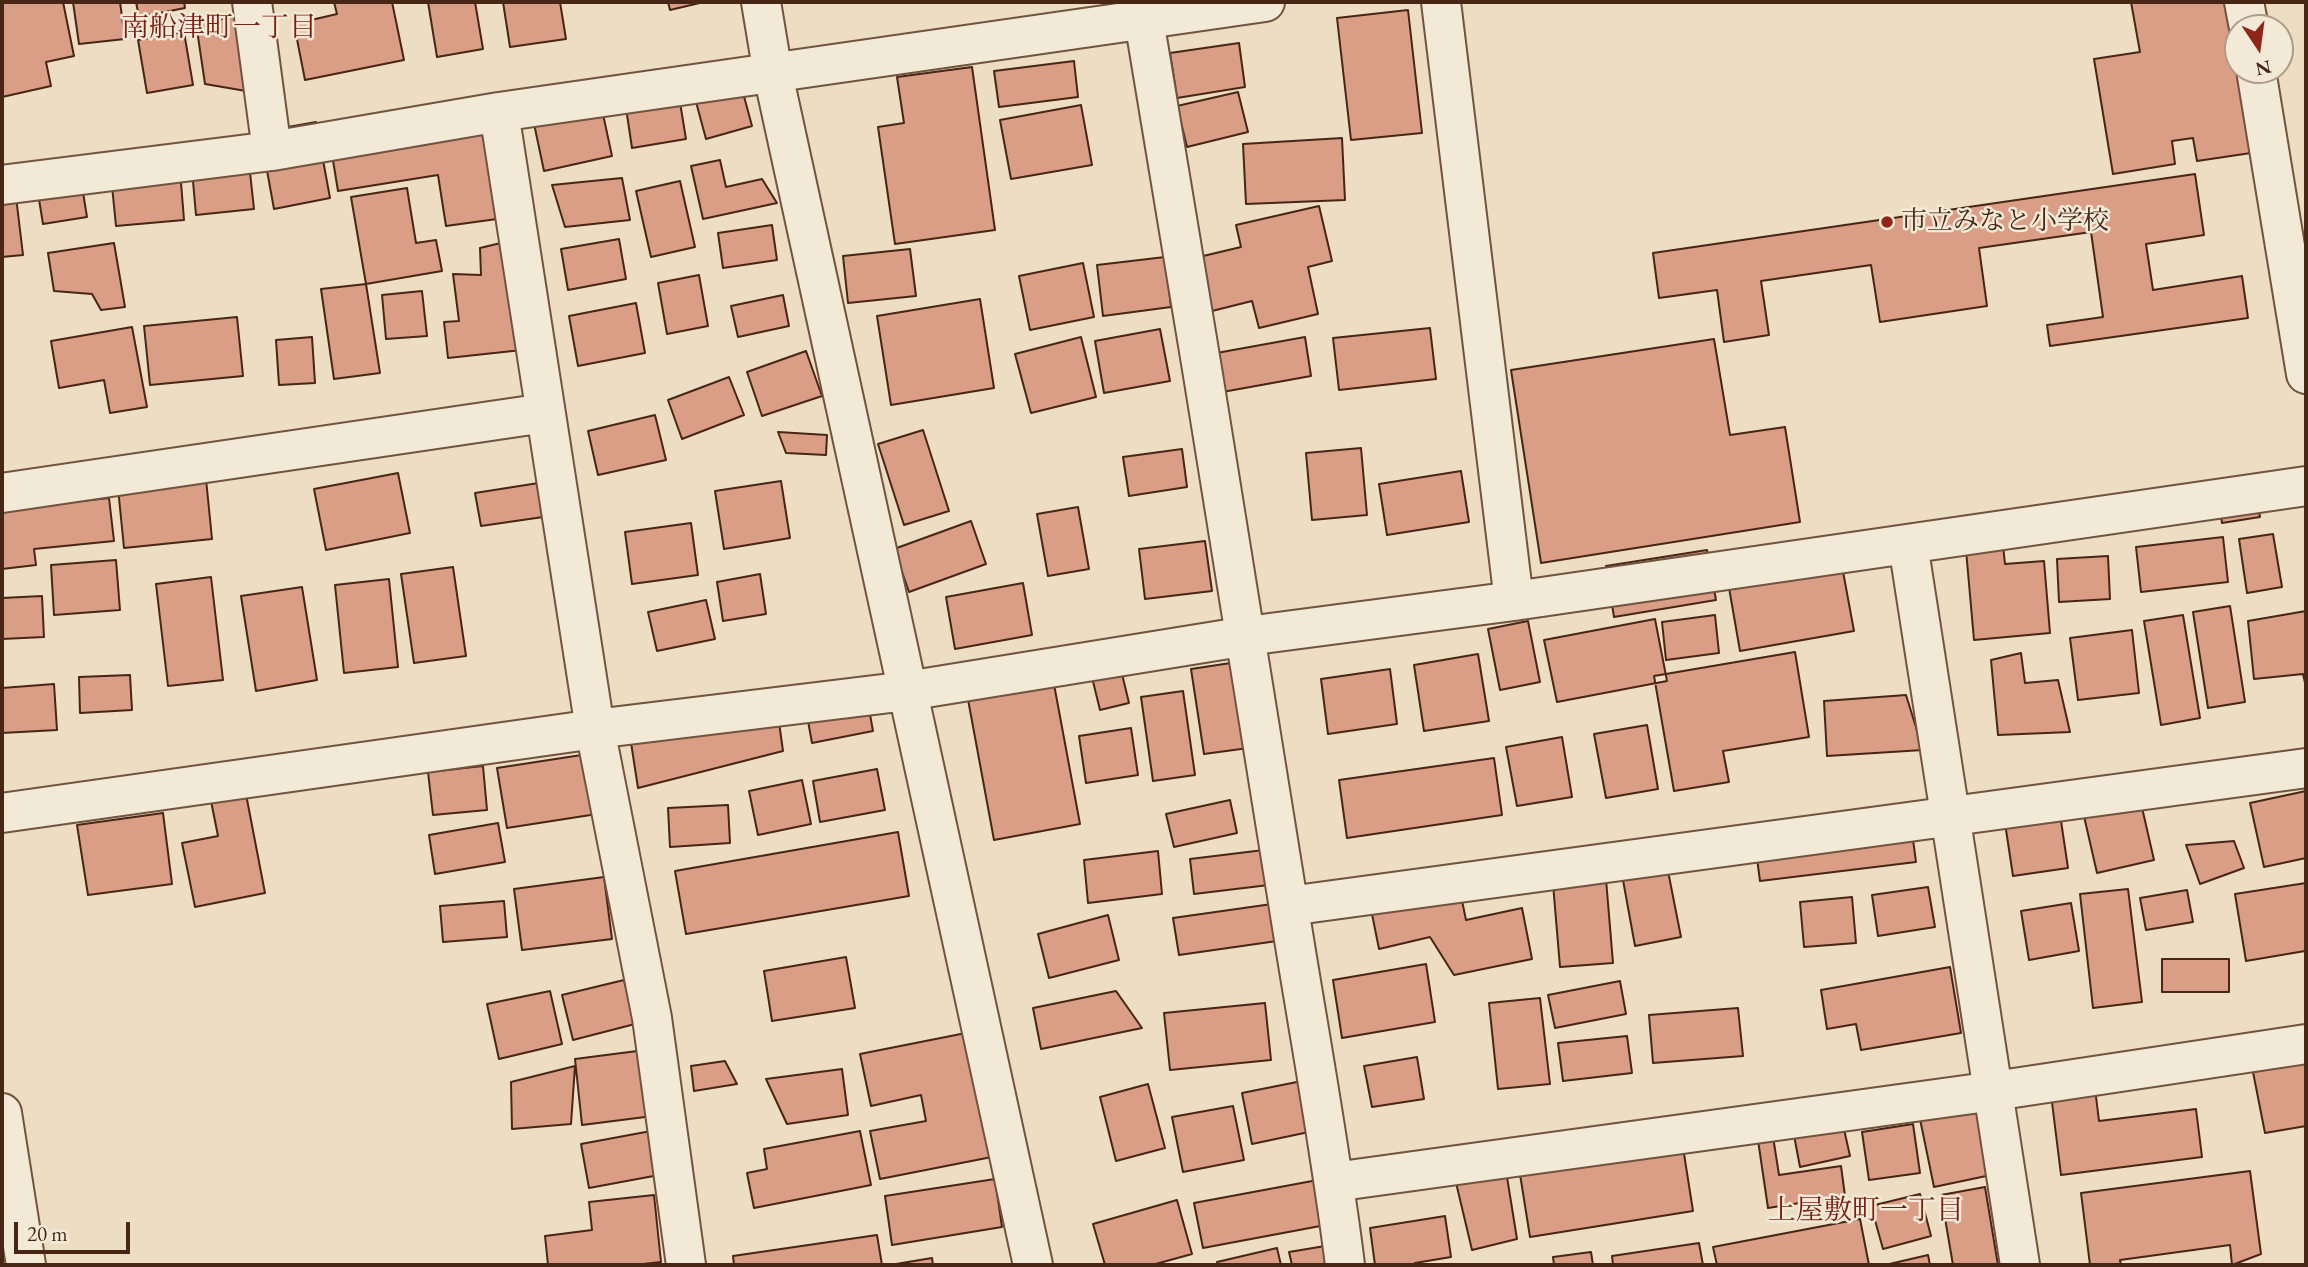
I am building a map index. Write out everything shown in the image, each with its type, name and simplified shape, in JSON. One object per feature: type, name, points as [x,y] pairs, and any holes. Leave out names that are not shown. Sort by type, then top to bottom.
[{"type":"street","points":[[252,2],[272,151]]},
{"type":"street","points":[[761,2],[773,74],[1033,1265]]},
{"type":"street","points":[[2,185],[272,151],[499,112],[1265,2]]},
{"type":"street","points":[[1441,2],[1514,601]]},
{"type":"street","points":[[1144,20],[1247,636],[1345,1265]]},
{"type":"street","points":[[2258,84],[2306,374]]},
{"type":"street","points":[[499,112],[595,729],[652,1018],[686,1265]]},
{"type":"street","points":[[2,493],[545,413]]},
{"type":"street","points":[[2,813],[595,729],[907,691],[1247,636],[1514,601],[2306,486]]},
{"type":"street","points":[[1908,544],[2020,1265]]},
{"type":"street","points":[[1289,906],[2306,768]]},
{"type":"street","points":[[1334,1182],[1994,1091],[2306,1044]]},
{"type":"street","points":[[2,1113],[26,1265]]},
{"type":"building","points":[[2,2],[63,2],[74,56],[46,62],[51,86],[2,97]]},
{"type":"building","points":[[73,2],[120,2],[125,39],[79,44]]},
{"type":"building","points":[[136,2],[184,2],[185,8],[139,17]]},
{"type":"building","points":[[334,2],[392,2],[404,60],[305,80],[294,24],[337,14]]},
{"type":"building","points":[[428,2],[475,2],[483,49],[437,57]]},
{"type":"building","points":[[503,2],[560,2],[566,39],[510,47]]},
{"type":"building","points":[[668,2],[704,2],[670,10]]},
{"type":"building","points":[[2131,2],[2227,2],[2229,14],[2224,14],[2224,84],[2240,84],[2251,153],[2197,161],[2193,138],[2172,141],[2175,164],[2113,174],[2094,59],[2140,52]]},
{"type":"building","points":[[1408,10],[1422,133],[1351,140],[1337,18]]},
{"type":"building","points":[[236,17],[246,91],[205,84],[196,23]]},
{"type":"building","points":[[184,32],[193,85],[147,93],[138,40]]},
{"type":"building","points":[[1239,43],[1245,87],[1177,98],[1170,53]]},
{"type":"building","points":[[1074,61],[1078,97],[999,107],[994,71]]},
{"type":"building","points":[[972,67],[995,230],[895,244],[878,127],[904,123],[897,77]]},
{"type":"building","points":[[675,72],[686,139],[632,148],[622,81]]},
{"type":"building","points":[[738,74],[752,126],[706,139],[692,87]]},
{"type":"building","points":[[1238,92],[1248,132],[1187,147],[1177,106]]},
{"type":"building","points":[[480,100],[497,219],[446,226],[438,175],[338,191],[330,142]]},
{"type":"building","points":[[601,105],[612,156],[544,171],[533,119]]},
{"type":"building","points":[[1081,105],[1092,165],[1011,179],[1000,120]]},
{"type":"building","points":[[316,122],[330,198],[274,209],[260,132]]},
{"type":"building","points":[[1342,138],[1345,200],[1246,204],[1243,144]]},
{"type":"building","points":[[720,160],[726,187],[762,179],[777,203],[703,219],[691,166]]},
{"type":"building","points":[[249,163],[254,209],[196,215],[192,170]]},
{"type":"building","points":[[180,170],[184,220],[116,226],[111,176]]},
{"type":"building","points":[[2195,174],[2204,235],[2146,244],[2153,290],[2242,276],[2248,318],[2050,346],[2047,325],[2103,317],[2091,232],[1979,248],[1987,306],[1880,322],[1871,265],[1761,281],[1769,335],[1724,342],[1717,290],[1659,298],[1653,253]]},
{"type":"building","points":[[622,178],[630,220],[565,227],[552,185]]},
{"type":"building","points":[[14,180],[23,255],[2,257],[2,181]]},
{"type":"building","points":[[81,180],[87,217],[43,224],[37,187]]},
{"type":"building","points":[[680,181],[695,247],[651,257],[636,191]]},
{"type":"building","points":[[407,188],[416,243],[436,240],[442,271],[366,284],[351,197]]},
{"type":"building","points":[[1319,206],[1332,261],[1308,267],[1318,314],[1259,328],[1252,301],[1212,311],[1199,257],[1241,247],[1236,225]]},
{"type":"building","points":[[772,225],[777,260],[723,268],[718,233]]},
{"type":"building","points":[[619,239],[626,279],[568,290],[561,249]]},
{"type":"building","points":[[509,241],[522,350],[448,358],[444,322],[459,321],[453,274],[481,275],[480,248]]},
{"type":"building","points":[[114,243],[125,307],[101,310],[92,294],[54,291],[48,253]]},
{"type":"building","points":[[910,249],[916,296],[848,303],[843,256]]},
{"type":"building","points":[[1165,257],[1171,307],[1103,316],[1097,265]]},
{"type":"building","points":[[1083,263],[1094,317],[1030,330],[1019,276]]},
{"type":"building","points":[[699,275],[708,326],[667,334],[658,283]]},
{"type":"building","points":[[366,284],[380,373],[334,379],[321,289]]},
{"type":"building","points":[[422,291],[427,336],[386,339],[382,295]]},
{"type":"building","points":[[783,295],[789,326],[738,337],[731,306]]},
{"type":"building","points":[[980,299],[994,388],[891,405],[877,316]]},
{"type":"building","points":[[636,303],[645,353],[578,366],[569,316]]},
{"type":"building","points":[[237,317],[243,376],[150,385],[144,326]]},
{"type":"building","points":[[132,327],[147,407],[110,413],[104,380],[59,388],[51,341]]},
{"type":"building","points":[[1430,328],[1436,379],[1339,390],[1333,338]]},
{"type":"building","points":[[1160,329],[1170,381],[1104,393],[1095,341]]},
{"type":"building","points":[[312,337],[315,383],[279,385],[276,340]]},
{"type":"building","points":[[1081,337],[1096,397],[1031,413],[1015,354]]},
{"type":"building","points":[[1305,337],[1311,376],[1217,393],[1211,354]]},
{"type":"building","points":[[1714,339],[1730,435],[1785,427],[1800,522],[1541,563],[1511,370]]},
{"type":"building","points":[[806,351],[822,396],[762,416],[747,372]]},
{"type":"building","points":[[729,377],[744,415],[682,439],[668,400]]},
{"type":"building","points":[[655,415],[666,460],[598,475],[588,431]]},
{"type":"building","points":[[923,430],[949,511],[904,525],[878,444]]},
{"type":"building","points":[[778,432],[827,435],[826,455],[786,453]]},
{"type":"building","points":[[1361,448],[1367,515],[1312,520],[1306,453]]},
{"type":"building","points":[[1182,449],[1187,487],[1129,496],[1123,457]]},
{"type":"building","points":[[1461,471],[1469,522],[1387,535],[1379,484]]},
{"type":"building","points":[[398,473],[410,533],[326,550],[314,489]]},
{"type":"building","points":[[206,479],[212,539],[124,548],[118,488]]},
{"type":"building","points":[[781,481],[790,538],[724,549],[715,491]]},
{"type":"building","points":[[545,482],[550,516],[481,526],[475,493]]},
{"type":"building","points":[[2,485],[18,508],[109,498],[114,541],[34,549],[36,565],[2,569]]},
{"type":"building","points":[[2254,487],[2260,517],[2222,523],[2217,493]]},
{"type":"building","points":[[1078,507],[1089,569],[1048,576],[1037,514]]},
{"type":"building","points":[[971,521],[986,564],[909,592],[894,549]]},
{"type":"building","points":[[691,523],[698,575],[632,584],[625,532]]},
{"type":"building","points":[[2273,534],[2282,587],[2247,593],[2239,539]]},
{"type":"building","points":[[2002,536],[2005,564],[2044,561],[2050,633],[1974,640],[1965,539]]},
{"type":"building","points":[[2223,537],[2228,582],[2141,592],[2136,547]]},
{"type":"building","points":[[1837,539],[1854,631],[1740,651],[1724,559]]},
{"type":"building","points":[[1205,541],[1212,591],[1145,599],[1139,549]]},
{"type":"building","points":[[1707,550],[1716,600],[1614,617],[1606,566]]},
{"type":"building","points":[[2108,556],[2110,599],[2059,602],[2057,559]]},
{"type":"building","points":[[116,560],[120,610],[54,615],[51,565]]},
{"type":"building","points":[[453,567],[466,656],[414,663],[401,574]]},
{"type":"building","points":[[760,574],[766,614],[723,621],[717,582]]},
{"type":"building","points":[[211,577],[223,680],[168,686],[156,584]]},
{"type":"building","points":[[389,579],[398,667],[344,673],[335,585]]},
{"type":"building","points":[[1023,583],[1032,635],[955,649],[946,597]]},
{"type":"building","points":[[302,587],[317,680],[256,691],[241,596]]},
{"type":"building","points":[[42,596],[44,637],[2,639],[2,598]]},
{"type":"building","points":[[706,600],[715,639],[657,651],[648,612]]},
{"type":"building","points":[[2230,606],[2245,702],[2208,708],[2193,612]]},
{"type":"building","points":[[2306,611],[2306,687],[2303,674],[2254,679],[2248,621]]},
{"type":"building","points":[[1715,615],[1719,653],[1666,660],[1662,622]]},
{"type":"building","points":[[2183,615],[2200,718],[2161,725],[2144,621]]},
{"type":"building","points":[[1655,619],[1667,681],[1557,702],[1544,640]]},
{"type":"building","points":[[1528,621],[1540,682],[1500,690],[1488,629]]},
{"type":"building","points":[[2132,630],[2139,693],[2078,700],[2070,638]]},
{"type":"building","points":[[1116,649],[1129,703],[1100,710],[1087,657]]},
{"type":"building","points":[[1048,652],[1080,824],[994,840],[962,667]]},
{"type":"building","points":[[1795,652],[1809,737],[1723,751],[1729,782],[1674,791],[1654,676]]},
{"type":"building","points":[[2021,653],[2025,683],[2058,680],[2070,732],[1998,735],[1991,660]]},
{"type":"building","points":[[1478,654],[1489,721],[1424,731],[1414,665]]},
{"type":"building","points":[[1244,661],[1256,747],[1204,754],[1191,669]]},
{"type":"building","points":[[1390,669],[1397,724],[1328,734],[1321,679]]},
{"type":"building","points":[[130,675],[132,710],[80,713],[79,677]]},
{"type":"building","points":[[54,684],[57,730],[2,733],[2,688]]},
{"type":"building","points":[[865,687],[873,731],[812,743],[804,699]]},
{"type":"building","points":[[1183,691],[1195,775],[1153,781],[1141,697]]},
{"type":"building","points":[[1906,695],[1923,750],[1827,756],[1824,701]]},
{"type":"building","points":[[777,708],[783,751],[638,788],[630,736]]},
{"type":"building","points":[[1647,725],[1658,789],[1606,798],[1594,734]]},
{"type":"building","points":[[1131,728],[1138,775],[1086,783],[1079,736]]},
{"type":"building","points":[[1562,737],[1572,797],[1517,806],[1506,747]]},
{"type":"building","points":[[588,754],[597,814],[507,828],[497,768]]},
{"type":"building","points":[[1494,758],[1502,815],[1347,838],[1339,780]]},
{"type":"building","points":[[483,766],[487,810],[433,815],[428,772]]},
{"type":"building","points":[[877,769],[885,810],[820,822],[813,781]]},
{"type":"building","points":[[2135,777],[2154,860],[2097,873],[2078,790]]},
{"type":"building","points":[[802,780],[811,824],[758,835],[749,791]]},
{"type":"building","points":[[245,789],[265,893],[195,907],[182,843],[218,836],[210,796]]},
{"type":"building","points":[[2306,791],[2306,858],[2264,867],[2250,803]]},
{"type":"building","points":[[1230,800],[1237,833],[1174,847],[1166,814]]},
{"type":"building","points":[[728,805],[730,843],[670,847],[668,808]]},
{"type":"building","points":[[163,813],[172,884],[88,895],[77,825]]},
{"type":"building","points":[[2060,814],[2068,868],[2013,876],[2005,823]]},
{"type":"building","points":[[1910,817],[1916,862],[1760,881],[1754,836]]},
{"type":"building","points":[[498,823],[505,862],[435,874],[429,835]]},
{"type":"building","points":[[898,832],[909,896],[686,934],[675,871]]},
{"type":"building","points":[[2234,841],[2244,868],[2200,884],[2186,845]]},
{"type":"building","points":[[1264,850],[1269,885],[1194,894],[1190,859]]},
{"type":"building","points":[[1158,851],[1162,894],[1088,903],[1084,860]]},
{"type":"building","points":[[1666,861],[1681,937],[1635,946],[1621,869]]},
{"type":"building","points":[[1605,867],[1613,963],[1560,967],[1552,872]]},
{"type":"building","points":[[604,877],[612,939],[522,950],[514,889]]},
{"type":"building","points":[[1458,881],[1466,920],[1522,908],[1532,959],[1454,975],[1430,937],[1379,949],[1369,899]]},
{"type":"building","points":[[2306,883],[2306,956],[2305,951],[2246,961],[2235,894]]},
{"type":"building","points":[[1928,887],[1935,927],[1878,936],[1872,895]]},
{"type":"building","points":[[2128,889],[2142,1002],[2093,1008],[2080,894]]},
{"type":"building","points":[[2187,890],[2193,922],[2146,930],[2140,898]]},
{"type":"building","points":[[1852,897],[1856,943],[1804,947],[1800,902]]},
{"type":"building","points":[[504,901],[507,937],[443,942],[440,906]]},
{"type":"building","points":[[1279,903],[1284,940],[1179,955],[1173,918]]},
{"type":"building","points":[[2071,903],[2079,951],[2029,960],[2021,911]]},
{"type":"building","points":[[1108,915],[1119,960],[1049,978],[1038,934]]},
{"type":"building","points":[[846,957],[855,1008],[772,1021],[764,971]]},
{"type":"building","points":[[2162,959],[2229,959],[2229,992],[2162,992]]},
{"type":"building","points":[[1426,964],[1435,1022],[1342,1038],[1333,980]]},
{"type":"building","points":[[1950,967],[1961,1033],[1861,1050],[1856,1024],[1827,1029],[1821,990]]},
{"type":"building","points":[[624,980],[635,1024],[573,1040],[562,995]]},
{"type":"building","points":[[1620,981],[1626,1014],[1555,1028],[1548,995]]},
{"type":"building","points":[[550,991],[562,1044],[499,1059],[487,1004]]},
{"type":"building","points":[[1116,991],[1142,1028],[1041,1049],[1033,1008]]},
{"type":"building","points":[[1540,998],[1550,1084],[1498,1089],[1489,1003]]},
{"type":"building","points":[[1265,1003],[1271,1060],[1170,1070],[1164,1013]]},
{"type":"building","points":[[1738,1008],[1743,1056],[1653,1063],[1649,1015]]},
{"type":"building","points":[[981,1030],[1007,1154],[880,1179],[870,1131],[926,1121],[921,1095],[871,1106],[860,1054]]},
{"type":"building","points":[[1627,1036],[1632,1073],[1563,1081],[1558,1043]]},
{"type":"building","points":[[645,1050],[653,1116],[582,1125],[575,1059]]},
{"type":"building","points":[[1417,1057],[1424,1099],[1372,1107],[1364,1066]]},
{"type":"building","points":[[725,1061],[737,1084],[694,1091],[691,1066]]},
{"type":"building","points":[[2306,1063],[2306,1126],[2265,1133],[2253,1072]]},
{"type":"building","points":[[2092,1064],[2099,1121],[2196,1109],[2202,1157],[2061,1175],[2048,1070]]},
{"type":"building","points":[[575,1066],[571,1124],[512,1129],[511,1082]]},
{"type":"building","points":[[842,1069],[848,1115],[787,1124],[766,1079]]},
{"type":"building","points":[[1317,1078],[1328,1128],[1252,1144],[1242,1093]]},
{"type":"building","points":[[1972,1079],[1991,1175],[1934,1187],[1914,1090]]},
{"type":"building","points":[[1148,1084],[1165,1148],[1116,1161],[1100,1097]]},
{"type":"building","points":[[1837,1098],[1850,1156],[1800,1167],[1789,1109]]},
{"type":"building","points":[[1233,1106],[1244,1160],[1183,1172],[1172,1117]]},
{"type":"building","points":[[1769,1111],[1779,1175],[1841,1166],[1845,1196],[1768,1208],[1754,1113]]},
{"type":"building","points":[[1913,1124],[1920,1173],[1869,1180],[1862,1132]]},
{"type":"building","points":[[651,1131],[659,1175],[589,1188],[581,1144]]},
{"type":"building","points":[[860,1131],[871,1185],[754,1208],[747,1173],[767,1169],[764,1149]]},
{"type":"building","points":[[1682,1141],[1693,1211],[1530,1237],[1519,1168]]},
{"type":"building","points":[[1448,1149],[1507,1177],[1517,1239],[1472,1250]]},
{"type":"building","points":[[2250,1171],[2261,1254],[2232,1265],[2230,1245],[2120,1260],[2121,1265],[2090,1265],[2081,1193]]},
{"type":"building","points":[[995,1179],[1002,1227],[892,1245],[885,1196]]},
{"type":"building","points":[[1323,1179],[1331,1224],[1203,1248],[1194,1203]]},
{"type":"building","points":[[1985,1187],[1998,1265],[1953,1265],[1941,1195]]},
{"type":"building","points":[[1920,1194],[1931,1236],[1883,1249],[1871,1206]]},
{"type":"building","points":[[654,1195],[661,1262],[634,1265],[548,1265],[545,1236],[592,1230],[589,1202]]},
{"type":"building","points":[[1177,1200],[1192,1254],[1152,1265],[1105,1265],[1093,1224]]},
{"type":"building","points":[[1445,1216],[1451,1257],[1415,1263],[1416,1265],[1375,1265],[1370,1228]]},
{"type":"building","points":[[1860,1219],[1869,1265],[1717,1265],[1713,1247]]},
{"type":"building","points":[[877,1235],[882,1265],[734,1265],[733,1256]]},
{"type":"building","points":[[1699,1243],[1703,1265],[1613,1265],[1612,1256]]},
{"type":"building","points":[[1337,1244],[1340,1265],[1292,1265],[1289,1252]]},
{"type":"building","points":[[1277,1248],[1281,1265],[1218,1265],[1217,1262]]},
{"type":"building","points":[[1591,1252],[1593,1265],[1554,1265],[1553,1257]]},
{"type":"building","points":[[1928,1255],[1930,1265],[1885,1265]]},
{"type":"building","points":[[932,1258],[933,1265],[896,1264]]},
{"type":"place","name":"市立みなと小学校","points":[[1887,222]]},
{"type":"district","name":"南船津町一丁目","points":[[219,28]]},
{"type":"district","name":"上屋敷町一丁目","points":[[1866,1211]]}]
